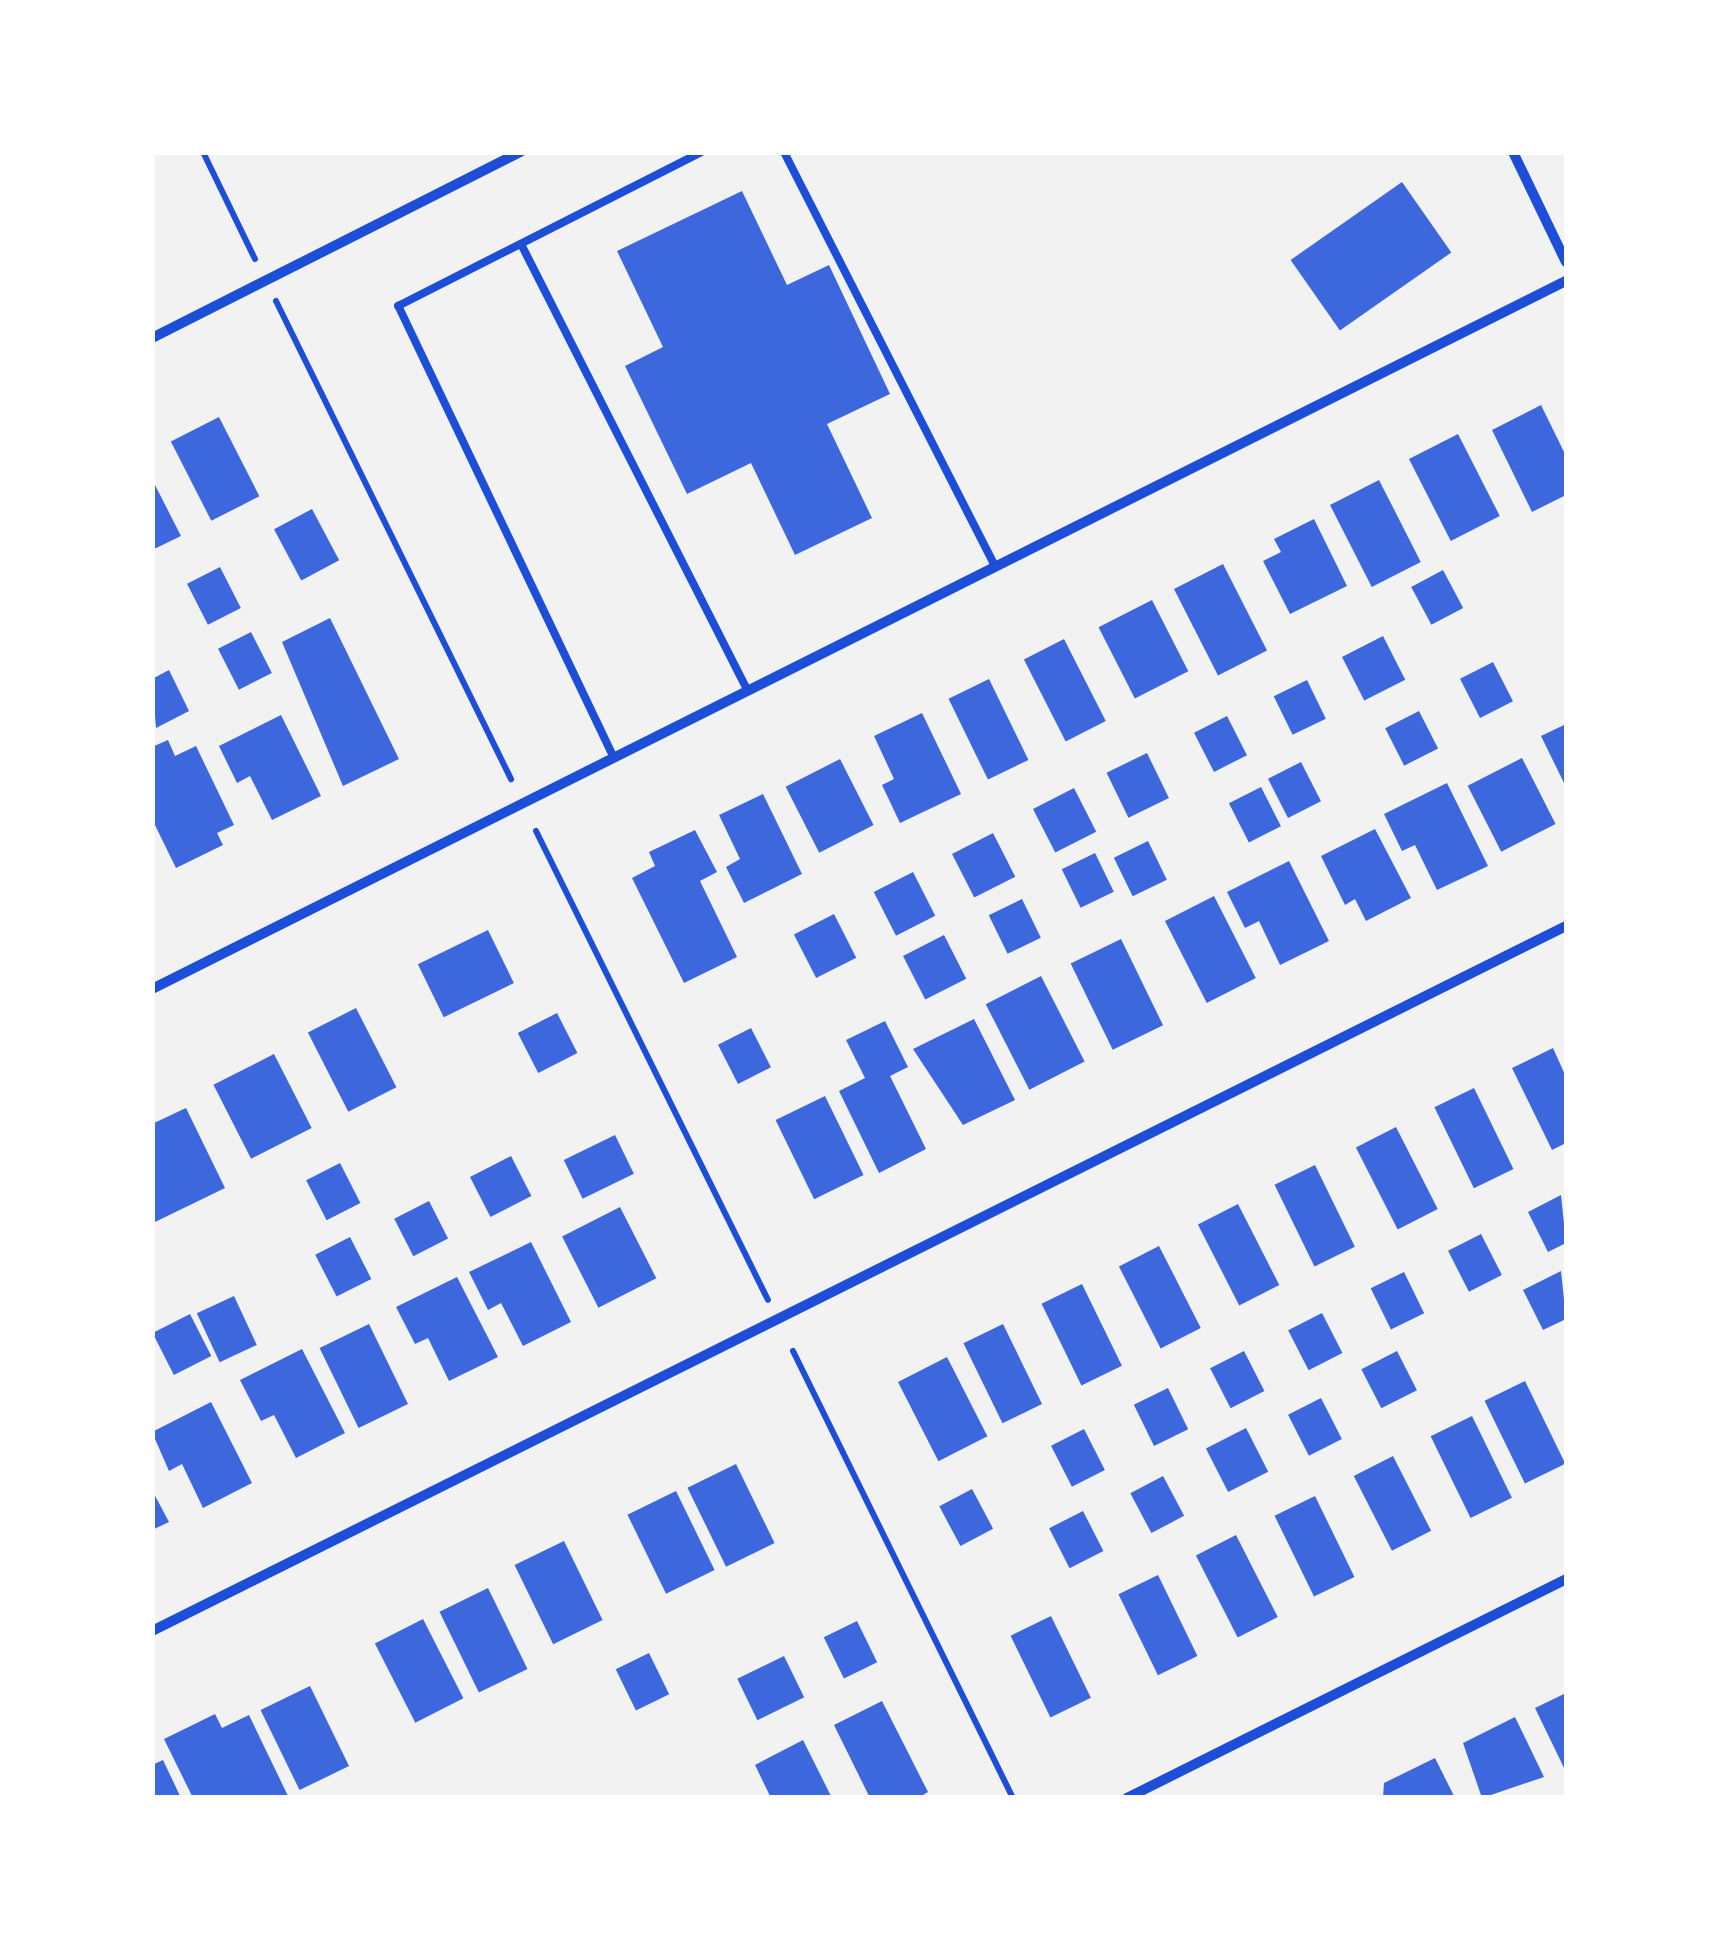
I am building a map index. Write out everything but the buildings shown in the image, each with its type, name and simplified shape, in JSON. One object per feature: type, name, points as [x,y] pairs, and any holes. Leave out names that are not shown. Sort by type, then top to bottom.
[{"type":"street","points":[[152,338],[521,152]]},
{"type":"street","points":[[1513,152],[1566,262]]},
{"type":"street","points":[[152,989],[994,564],[1566,281]]},
{"type":"street","points":[[152,1631],[1566,926]]},
{"type":"street","points":[[1126,1798],[1566,1579]]},
{"type":"lane","points":[[613,756],[398,306],[701,152]]},
{"type":"lane","points":[[784,152],[994,564]]},
{"type":"lane","points":[[520,244],[747,689]]},
{"type":"path","points":[[203,152],[255,259]]},
{"type":"path","points":[[276,301],[511,779]]},
{"type":"path","points":[[536,831],[768,1301]]},
{"type":"path","points":[[793,1350],[1013,1798]]}]
